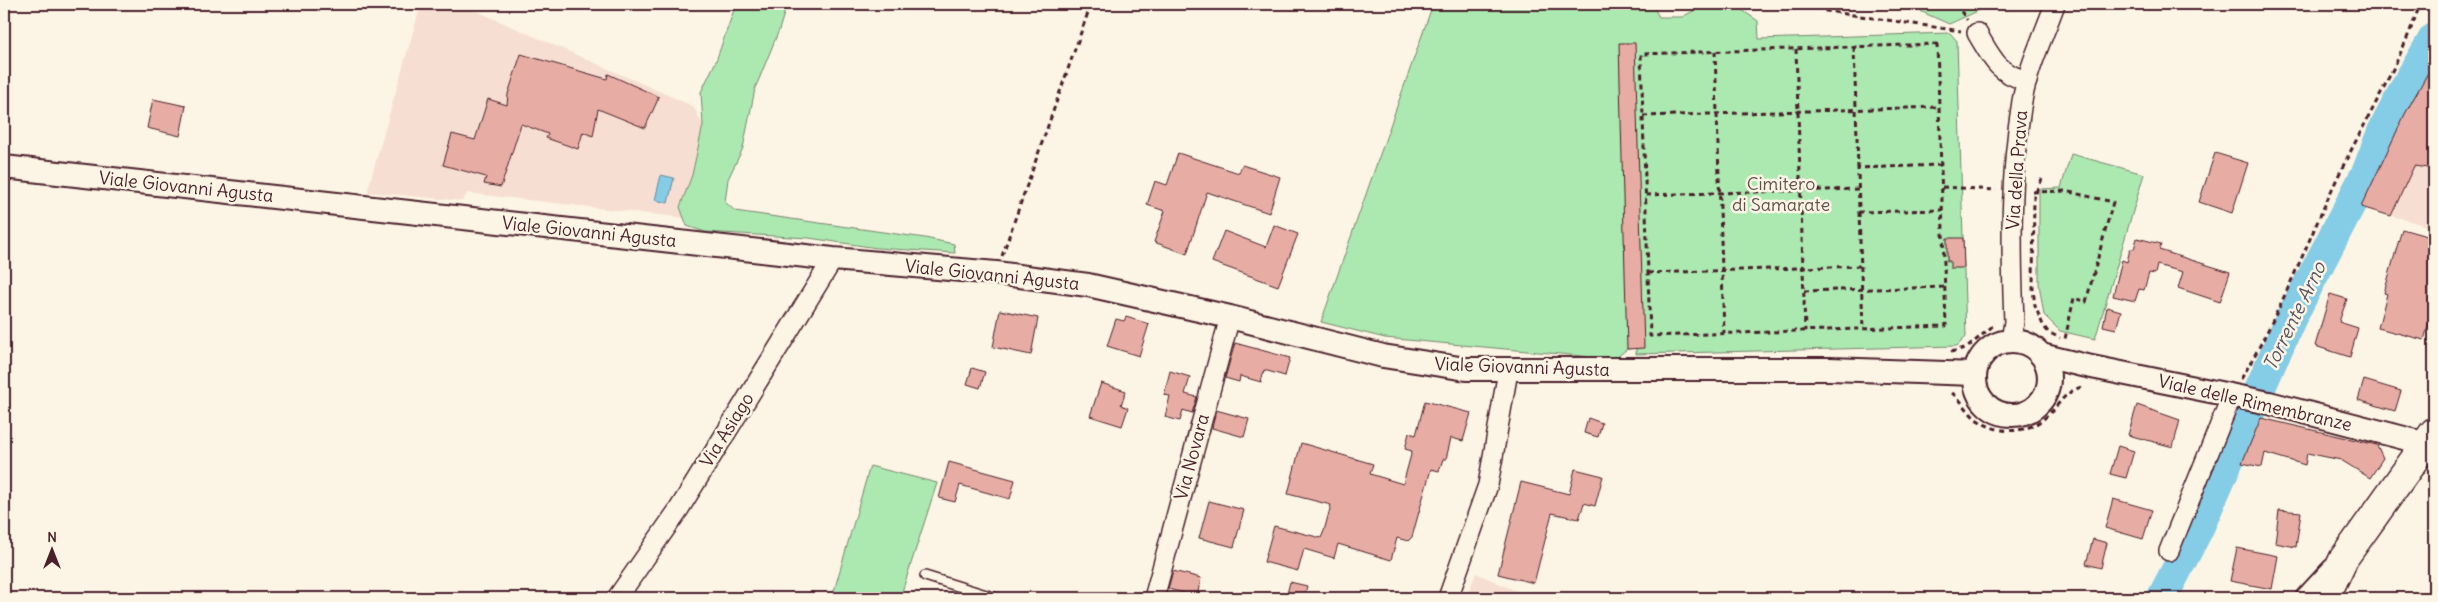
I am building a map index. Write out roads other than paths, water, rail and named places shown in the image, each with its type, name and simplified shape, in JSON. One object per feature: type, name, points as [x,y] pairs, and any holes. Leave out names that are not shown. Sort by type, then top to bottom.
[{"type":"main road","points":[[2325,598],[2344,558],[2433,442]]},
{"type":"street","name":"Via della Prava","points":[[2011,341],[2014,322],[2011,204],[2022,101],[2055,4]]},
{"type":"street","points":[[1977,33],[2001,70],[2011,77],[2027,82]]},
{"type":"street","name":"Viale Giovanni Agusta","points":[[4,167],[833,259],[996,273],[1112,290],[1230,317],[1383,356],[1424,364],[1466,369],[1830,369],[1975,374]]},
{"type":"street","name":"Via Asiago","points":[[617,598],[679,509],[833,259]]},
{"type":"street","name":"Via Novara","points":[[1154,598],[1230,317]]},
{"type":"street","points":[[2011,341],[2028,344],[2042,355],[2048,370],[2048,386],[2042,400],[2030,410],[2014,415],[1998,412],[1985,404],[1977,390],[1975,374],[1981,357],[1994,346],[2011,341]]},
{"type":"street","name":"Viale delle Rimembranze","points":[[2042,355],[2089,367],[2238,386],[2270,403],[2433,442]]},
{"type":"street","points":[[2048,386],[2089,367]]},
{"type":"street","points":[[1448,598],[1488,485],[1508,370]]},
{"type":"street","points":[[2169,550],[2238,386]]},
{"type":"street","points":[[2308,598],[2344,558]]},
{"type":"lane","points":[[925,576],[996,598]]},
{"type":"water","points":[[661,175],[674,178],[668,203],[655,200]]},
{"type":"waterway","name":"Torrente Arno","points":[[2162,598],[2198,529],[2291,318],[2367,172],[2382,133],[2434,38]]},
{"type":"park label","name":"Cimitero di Samarate","points":[[1781,194]]}]
